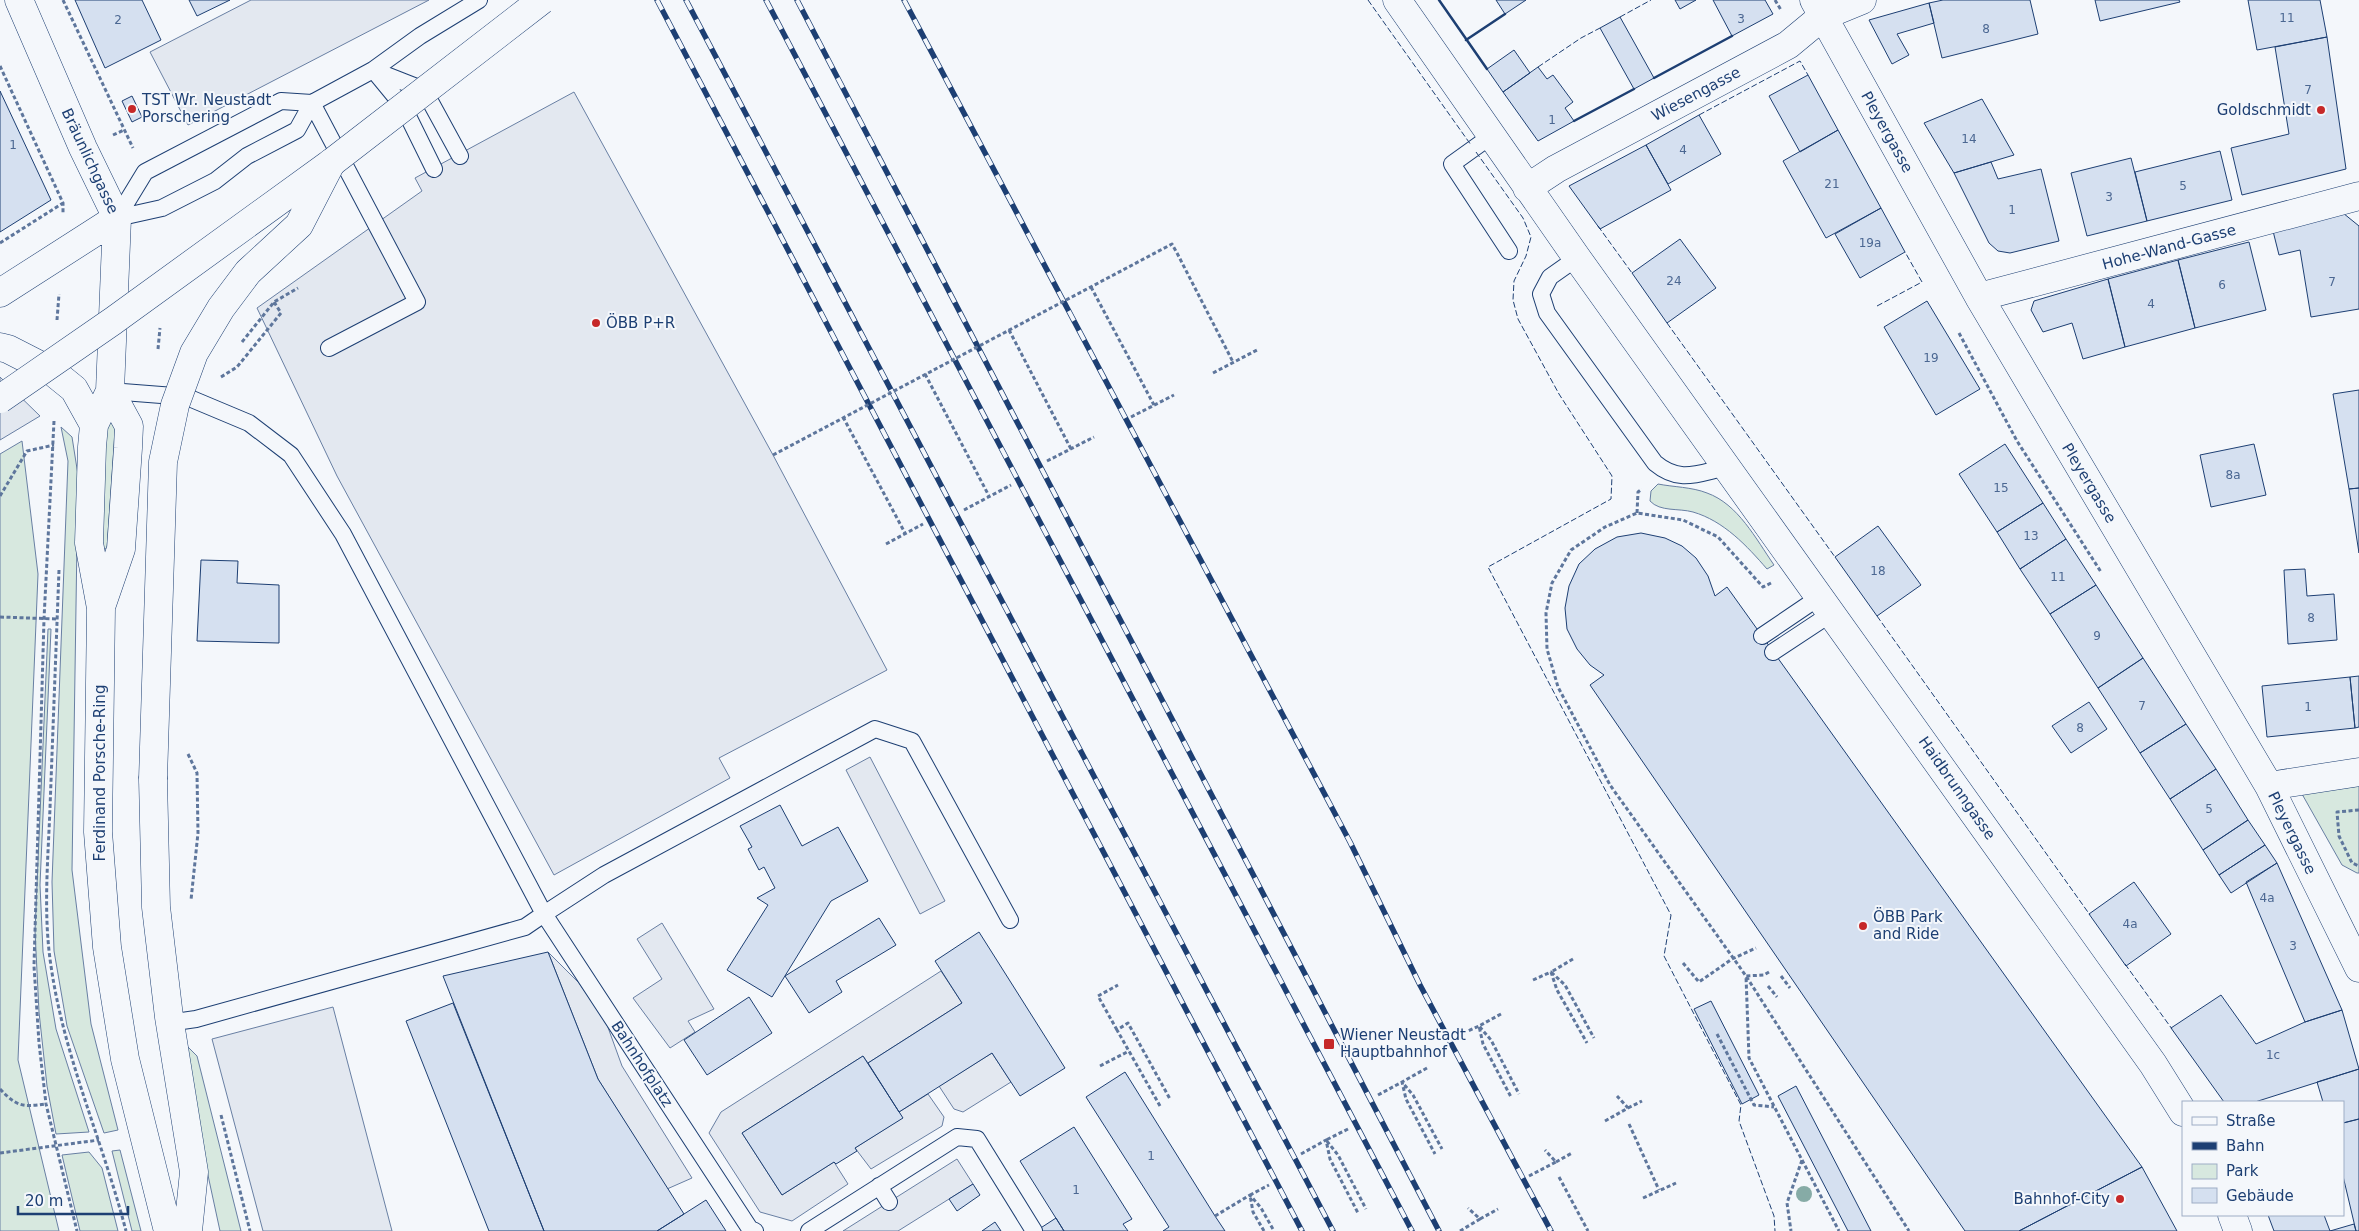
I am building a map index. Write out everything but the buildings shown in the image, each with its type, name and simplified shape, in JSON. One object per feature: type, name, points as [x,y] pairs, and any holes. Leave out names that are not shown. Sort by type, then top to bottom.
[{"type":"street","name":"Bräunlichgasse","points":[[19,0],[64,104],[117,218],[110,391]]},
{"type":"street","points":[[0,399],[113,322],[331,163],[542,0]]},
{"type":"street","name":"Haidbrunngasse","points":[[1397,0],[1527,188],[2153,1064],[2182,1110]]},
{"type":"street","name":"Wiesengasse","points":[[1527,188],[1556,169],[1788,45],[1818,8],[1862,0]]},
{"type":"street","name":"Pleyergasse","points":[[1818,8],[1979,297],[2269,786],[2359,968]]},
{"type":"street","points":[[188,1231],[194,1172],[169,1017],[156,907],[153,779],[163,462],[175,405],[194,353],[221,308],[248,272],[299,225],[331,163]]},
{"type":"street","name":"Hohe-Wand-Gasse","points":[[1979,297],[2359,196]]},
{"type":"street","points":[[0,293],[117,218]]},
{"type":"street","points":[[0,347],[8,349],[53,372],[74,389],[94,425]]},
{"type":"street","name":"Ferdinand Porsche-Ring","points":[[110,391],[94,425],[89,543],[100,608],[98,832],[106,947],[125,1059],[168,1231]]},
{"type":"street","name":"Ferdinand Porsche-Ring","points":[[100,608],[121,548],[128,448],[129,426],[110,391]]},
{"type":"street","points":[[2269,786],[2359,772]]},
{"type":"street","points":[[2232,1216],[2238,1231]]},
{"type":"lane","points":[[117,218],[145,172],[280,101],[312,103],[373,70],[420,36],[479,0]]},
{"type":"lane","points":[[373,70],[424,90],[460,156]]},
{"type":"lane","points":[[373,70],[403,106],[434,169]]},
{"type":"lane","points":[[117,218],[162,208],[215,181],[247,156],[297,130],[312,103]]},
{"type":"lane","points":[[312,103],[417,302],[329,348]]},
{"type":"lane","points":[[1491,136],[1452,164],[1509,251]]},
{"type":"lane","points":[[1577,258],[1550,277],[1541,294],[1547,313],[1649,456],[1664,471],[1680,477],[1727,467]]},
{"type":"lane","name":"Bahnhofplatz","points":[[110,391],[187,397],[249,423],[291,455],[343,534],[544,914],[750,1229],[755,1231]]},
{"type":"lane","points":[[1762,636],[1826,605]]},
{"type":"lane","points":[[1773,652],[1826,605]]},
{"type":"lane","points":[[169,1017],[182,1021],[196,1019],[525,927],[604,875],[875,729],[912,741],[1010,920]]},
{"type":"lane","points":[[808,1231],[957,1137],[977,1140],[1034,1231]]},
{"type":"lane","points":[[879,1186],[889,1202]]},
{"type":"path","points":[[0,243],[63,203]]},
{"type":"path","points":[[773,455],[1172,244],[1233,362]]},
{"type":"path","points":[[1091,287],[1154,406]]},
{"type":"path","points":[[239,345],[274,302],[298,288]]},
{"type":"path","points":[[1009,330],[1071,449]]},
{"type":"path","points":[[1212,373],[1257,350]]},
{"type":"path","points":[[924,374],[989,496]]},
{"type":"path","points":[[1130,417],[1174,395]]},
{"type":"path","points":[[843,417],[905,533]]},
{"type":"path","points":[[1047,461],[1094,436]]},
{"type":"path","points":[[0,496],[27,451],[54,445],[44,619],[34,966],[39,1043],[46,1104],[77,1231]]},
{"type":"path","points":[[964,510],[1011,485]]},
{"type":"path","points":[[1801,569],[1763,587],[1718,537],[1683,520],[1637,514],[1605,527],[1571,550],[1552,583],[1546,613],[1547,649],[1558,687],[1610,785],[1732,959],[1746,976],[1909,1231]]},
{"type":"path","points":[[886,544],[923,524]]},
{"type":"path","points":[[0,617],[57,619]]},
{"type":"path","points":[[2359,810],[2337,812],[2339,836],[2352,863],[2359,866]]},
{"type":"path","points":[[1683,963],[1699,982],[1732,959],[1756,948]]},
{"type":"path","points":[[1533,980],[1573,960]]},
{"type":"path","points":[[1551,972],[1565,985],[1594,1038]]},
{"type":"path","points":[[1551,972],[1557,990],[1587,1043]]},
{"type":"path","points":[[1746,976],[1764,975],[1769,972]]},
{"type":"path","points":[[1746,976],[1750,1058],[1839,1231]]},
{"type":"path","points":[[1781,976],[1790,988]]},
{"type":"path","points":[[1118,985],[1098,996],[1160,1106]]},
{"type":"path","points":[[1768,986],[1777,997]]},
{"type":"path","points":[[1457,1036],[1501,1014]]},
{"type":"path","points":[[1116,1030],[1128,1023],[1170,1099]]},
{"type":"path","points":[[1479,1026],[1491,1040],[1519,1094]]},
{"type":"path","points":[[1479,1026],[1483,1044],[1511,1097]]},
{"type":"path","points":[[1718,1034],[1754,1105],[1775,1107]]},
{"type":"path","points":[[1100,1066],[1129,1051]]},
{"type":"path","points":[[1378,1095],[1427,1068]]},
{"type":"path","points":[[1402,1082],[1413,1095],[1442,1149]]},
{"type":"path","points":[[1402,1082],[1406,1099],[1435,1154]]},
{"type":"path","points":[[0,1090],[12,1102],[25,1106],[46,1104]]},
{"type":"path","points":[[1617,1096],[1628,1108]]},
{"type":"path","points":[[1605,1121],[1642,1101]]},
{"type":"path","points":[[1629,1124],[1659,1190]]},
{"type":"path","points":[[1301,1154],[1348,1129]]},
{"type":"path","points":[[0,1153],[99,1140]]},
{"type":"path","points":[[1326,1140],[1338,1156],[1366,1209]]},
{"type":"path","points":[[1326,1140],[1330,1159],[1358,1213]]},
{"type":"path","points":[[1545,1150],[1556,1162]]},
{"type":"path","points":[[1529,1176],[1572,1153]]},
{"type":"path","points":[[1791,1231],[1787,1203],[1802,1160]]},
{"type":"path","points":[[1559,1177],[1588,1231]]},
{"type":"path","points":[[1643,1198],[1676,1183]]},
{"type":"path","points":[[1215,1216],[1269,1185]]},
{"type":"path","points":[[1250,1195],[1253,1212],[1264,1231]]},
{"type":"path","points":[[1250,1195],[1261,1208],[1274,1231]]},
{"type":"path","points":[[1468,1208],[1480,1219]]},
{"type":"path","points":[[1460,1231],[1498,1209]]},
{"type":"green space","points":[[116,416],[107,549],[100,548],[105,429]]},
{"type":"green space","points":[[61,427],[72,437],[78,475],[72,870],[91,1024],[118,1130],[104,1133],[67,1026],[54,951],[52,882],[68,461]]},
{"type":"green space","points":[[22,441],[38,574],[18,1060],[59,1231],[0,1231],[0,454]]},
{"type":"green space","points":[[1658,484],[1695,489],[1718,498],[1728,505],[1745,523],[1774,565],[1767,569],[1734,535],[1715,521],[1693,512],[1659,507],[1654,504],[1650,501],[1651,491]]},
{"type":"green space","points":[[48,629],[51,629],[40,885],[43,952],[56,1029],[89,1132],[56,1134],[47,1086],[39,1012],[35,931]]},
{"type":"green space","points":[[2359,786],[2359,873],[2357,873],[2342,865],[2302,794]]},
{"type":"green space","points":[[185,1044],[197,1056],[241,1231],[220,1231],[195,1115]]},
{"type":"green space","points":[[120,1150],[141,1231],[132,1231],[112,1151]]},
{"type":"green space","points":[[89,1152],[102,1168],[118,1231],[80,1231],[62,1155]]},
{"type":"shaded area","points":[[251,0],[429,0],[188,125],[150,52]]},
{"type":"shaded area","points":[[574,92],[773,455],[887,670],[719,758],[730,778],[554,875],[337,476],[257,308],[422,191],[415,178]]},
{"type":"shaded area","points":[[0,377],[40,416],[0,440]]},
{"type":"shaded area","points":[[870,757],[945,901],[920,914],[846,770]]},
{"type":"shaded area","points":[[662,923],[714,1009],[688,1021],[695,1032],[670,1048],[633,998],[662,979],[637,939]]},
{"type":"shaded area","points":[[548,952],[579,983],[606,1022],[622,1066],[692,1178],[667,1189],[598,1079]]},
{"type":"shaded area","points":[[941,971],[962,1003],[868,1063],[863,1056],[742,1133],[782,1195],[834,1162],[848,1184],[792,1221],[760,1212],[709,1133],[721,1112]]},
{"type":"shaded area","points":[[333,1007],[392,1231],[263,1231],[212,1039]]},
{"type":"shaded area","points":[[992,1053],[1011,1082],[963,1112],[954,1109],[939,1086]]},
{"type":"shaded area","points":[[928,1094],[944,1117],[942,1126],[871,1169],[855,1148],[902,1118],[899,1112]]},
{"type":"shaded area","points":[[957,1159],[973,1184],[898,1231],[843,1231]]},
{"type":"railway","points":[[657,0],[1302,1231]]},
{"type":"railway","points":[[686,0],[1333,1231]]},
{"type":"railway","points":[[766,0],[1412,1231]]},
{"type":"railway","points":[[797,0],[1439,1231]]},
{"type":"railway","points":[[904,0],[1350,842],[1420,985],[1551,1231]]},
{"type":"fence","points":[[1368,0],[1471,145]]},
{"type":"fence","points":[[1620,17],[1651,0]]},
{"type":"fence","points":[[1538,67],[1581,38],[1600,28]]},
{"type":"fence","points":[[1699,115],[1800,61],[1808,75]]},
{"type":"fence","points":[[1476,152],[1523,218],[1531,237],[1526,256],[1514,281],[1513,300],[1518,319],[1559,394],[1612,476],[1611,499],[1488,567],[1671,915],[1664,956],[1741,1105],[1739,1121],[1774,1216],[1775,1231]]},
{"type":"fence","points":[[1598,226],[1632,273]]},
{"type":"fence","points":[[1877,306],[1922,282],[1905,252]]},
{"type":"fence","points":[[1667,323],[1835,557]]},
{"type":"fence","points":[[1877,616],[2090,915]]},
{"type":"fence","points":[[2125,964],[2172,1029]]},
{"type":"wall","points":[[1439,0],[1487,69]]},
{"type":"wall","points":[[1466,40],[1505,14]]},
{"type":"wall","points":[[1654,78],[1732,36]]},
{"type":"wall","points":[[1574,121],[1634,89]]},
{"type":"place","name":"TST Wr. Neustadt Porschering","points":[[132,109]]},
{"type":"place","name":"Goldschmidt","points":[[2321,110]]},
{"type":"place","name":"ÖBB P+R","points":[[596,323]]},
{"type":"place","name":"ÖBB Park and Ride","points":[[1863,926]]},
{"type":"place","name":"Wiener Neustadt Hauptbahnhof","points":[[1329,1044]]},
{"type":"place","name":"Bahnhof-City","points":[[2120,1199]]}]
